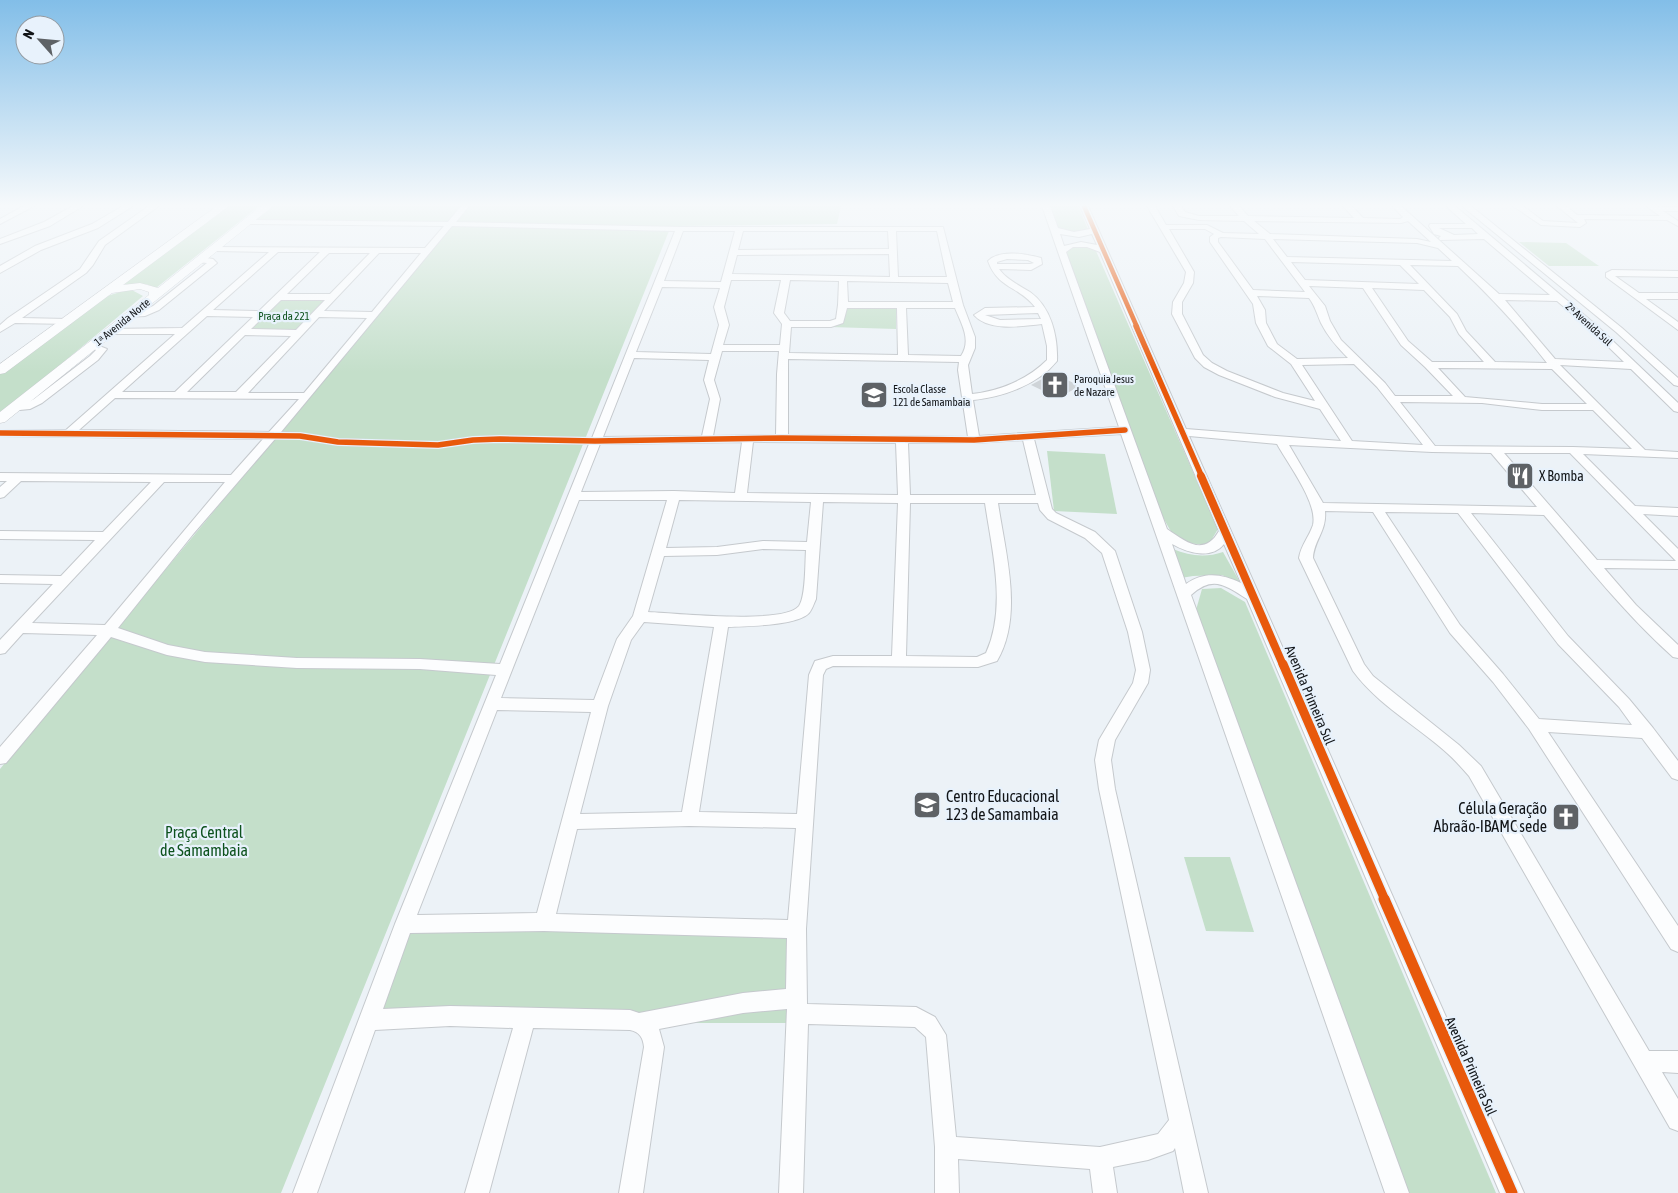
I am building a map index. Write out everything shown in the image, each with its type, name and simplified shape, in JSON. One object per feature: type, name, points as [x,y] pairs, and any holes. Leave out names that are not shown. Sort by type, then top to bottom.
[{"type":"main road","points":[[0,370],[148,262]]},
{"type":"main road","name":"1ᵃ Avenida Norte","points":[[4,416],[198,262]]},
{"type":"main road","points":[[106,293],[140,286],[152,288],[155,296]]},
{"type":"street","points":[[0,270],[14,262]]},
{"type":"street","points":[[0,329],[83,271],[90,262]]},
{"type":"street","points":[[131,315],[145,313],[156,308],[213,263],[211,262]]},
{"type":"street","points":[[68,434],[264,262]]},
{"type":"street","points":[[178,395],[315,262]]},
{"type":"street","points":[[239,396],[365,262]]},
{"type":"street","points":[[0,758],[419,262]]},
{"type":"street","points":[[305,1193],[404,924],[666,262]]},
{"type":"street","points":[[707,440],[715,399],[709,380],[724,325],[719,307],[730,262]]},
{"type":"street","points":[[893,262],[894,278]]},
{"type":"street","points":[[948,262],[958,306],[964,316],[971,338],[970,350],[963,359],[974,440]]},
{"type":"street","points":[[967,398],[992,395],[1002,391],[1047,366],[1052,361],[1053,354],[1046,321],[1035,300],[1003,280],[996,273],[992,262]]},
{"type":"street","points":[[1059,262],[1125,430],[1162,532],[1397,1193]]},
{"type":"street","name":"Avenida Primeira Sul","points":[[1107,262],[1255,597],[1512,1193]]},
{"type":"street","points":[[1184,262],[1190,272],[1191,279],[1175,307],[1199,356],[1208,365],[1223,373],[1279,395],[1325,407]]},
{"type":"street","points":[[1228,262],[1251,293],[1260,310],[1261,323],[1273,346],[1294,362],[1349,445]]},
{"type":"street","points":[[1287,262],[1320,306],[1325,321],[1338,342],[1354,361],[1393,399],[1432,449]]},
{"type":"street","points":[[1364,262],[1460,264]]},
{"type":"street","points":[[1457,262],[1497,297],[1554,364],[1594,407],[1644,454]]},
{"type":"street","name":"2ᵃ Avenida Sul","points":[[1517,262],[1592,326],[1678,408]]},
{"type":"street","name":"2ᵃ Avenida Sul","points":[[1536,262],[1619,330],[1678,383]]},
{"type":"street","points":[[1403,263],[1454,316],[1462,332],[1492,365]]},
{"type":"street","points":[[1678,274],[1610,274],[1610,277],[1678,327]]},
{"type":"street","points":[[657,284],[786,278],[953,280]]},
{"type":"street","points":[[782,438],[784,352],[788,324],[779,313],[786,278]]},
{"type":"street","points":[[788,324],[835,323],[842,318],[844,304],[843,279]]},
{"type":"street","points":[[1303,283],[1425,287]]},
{"type":"street","points":[[1366,286],[1386,312],[1404,342],[1462,400]]},
{"type":"street","points":[[1251,293],[1311,295]]},
{"type":"street","points":[[1636,296],[1678,296]]},
{"type":"street","points":[[279,297],[333,297]]},
{"type":"street","points":[[1497,297],[1559,298]]},
{"type":"street","points":[[844,304],[958,306]]},
{"type":"street","points":[[901,306],[903,358]]},
{"type":"street","points":[[1041,310],[990,310],[979,315],[983,320],[994,322],[1046,321]]},
{"type":"street","points":[[206,313],[262,314]]},
{"type":"street","points":[[317,314],[375,315]]},
{"type":"street","points":[[0,320],[67,322]]},
{"type":"street","points":[[110,331],[186,331]]},
{"type":"street","points":[[242,332],[298,333]]},
{"type":"street","points":[[629,355],[784,352],[963,359]]},
{"type":"street","points":[[1294,362],[1354,361]]},
{"type":"street","points":[[1429,365],[1554,364],[1634,366]]},
{"type":"street","points":[[112,395],[307,396]]},
{"type":"street","points":[[1393,399],[1482,400],[1542,406],[1594,407]]},
{"type":"street","points":[[1,433],[300,436],[351,442],[438,446],[473,440],[500,439],[595,441],[782,438],[974,440],[1125,430]]},
{"type":"street","points":[[1183,432],[1281,441],[1432,449],[1573,450],[1678,455]]},
{"type":"street","points":[[1028,437],[1046,510],[1052,516],[1090,535],[1108,551],[1135,632],[1143,670],[1140,683],[1107,740],[1103,760],[1107,789],[1196,1193]]},
{"type":"street","points":[[742,496],[748,439]]},
{"type":"street","points":[[899,660],[904,499],[902,440]]},
{"type":"street","points":[[1281,441],[1319,508],[1320,520],[1318,529],[1306,549],[1306,558],[1358,667],[1383,694],[1453,749],[1475,771],[1678,1120]]},
{"type":"street","points":[[1494,449],[1652,630],[1678,653]]},
{"type":"street","points":[[1573,450],[1634,510],[1678,557]]},
{"type":"street","points":[[0,477],[160,480],[234,479]]},
{"type":"street","points":[[0,494],[18,477]]},
{"type":"street","points":[[0,649],[160,480]]},
{"type":"street","points":[[575,496],[674,495],[991,500],[1042,499]]},
{"type":"street","points":[[544,922],[600,706],[620,647],[640,617],[674,495]]},
{"type":"street","points":[[640,617],[692,619],[722,623],[772,620],[792,617],[801,612],[809,599],[817,497]]},
{"type":"street","points":[[791,1193],[797,1006],[797,929],[818,669],[820,665],[826,662],[899,660],[978,662],[992,657],[996,651],[1004,601],[991,500]]},
{"type":"street","points":[[1319,508],[1549,511]]},
{"type":"street","points":[[1377,509],[1455,629],[1466,644],[1498,678],[1535,725],[1678,943]]},
{"type":"street","points":[[1462,510],[1563,640],[1614,692],[1646,732],[1673,759],[1678,773]]},
{"type":"street","points":[[1634,510],[1678,512]]},
{"type":"street","points":[[1162,532],[1177,542],[1200,550],[1209,549],[1216,545],[1225,532]]},
{"type":"street","points":[[0,535],[107,536]]},
{"type":"street","points":[[659,552],[717,551],[763,545],[813,546]]},
{"type":"street","points":[[1593,564],[1678,565]]},
{"type":"street","points":[[1184,593],[1200,580],[1211,578],[1235,585],[1255,597]]},
{"type":"street","points":[[0,579],[64,580]]},
{"type":"street","points":[[689,819],[698,753],[722,623]]},
{"type":"street","points":[[20,628],[107,630],[167,650],[204,657],[297,663],[420,664],[506,670]]},
{"type":"street","points":[[492,704],[600,706]]},
{"type":"street","points":[[1535,725],[1646,732]]},
{"type":"street","points":[[571,822],[689,819],[806,821]]},
{"type":"street","points":[[404,924],[544,922],[797,929]]},
{"type":"street","points":[[369,1020],[450,1016],[630,1020],[641,1022],[743,1004],[797,1006],[916,1017],[926,1021],[936,1036],[946,1147],[947,1193]]},
{"type":"street","points":[[477,1193],[526,1018]]},
{"type":"street","points":[[631,1193],[654,1047],[651,1033],[641,1022]]},
{"type":"street","points":[[1644,1061],[1678,1062]]},
{"type":"street","points":[[946,1147],[1100,1158],[1148,1149],[1165,1143],[1181,1123]]},
{"type":"street","points":[[1100,1158],[1105,1193]]},
{"type":"green space","points":[[151,262],[189,262],[156,288],[146,284],[121,284]]},
{"type":"green space","name":"Praça Central de Samambaia","points":[[421,262],[657,262],[281,1193],[0,1193],[0,769]]},
{"type":"green space","points":[[1068,262],[1101,262],[1218,529],[1209,544],[1183,541],[1169,529],[1160,512]]},
{"type":"green space","points":[[1544,262],[1593,262],[1599,266],[1549,266]]},
{"type":"green space","points":[[130,289],[143,296],[0,415],[0,372],[104,297]]},
{"type":"green space","name":"Praça da 221","points":[[275,298],[327,299],[293,333],[239,333]]},
{"type":"green space","points":[[841,306],[896,307],[896,329],[830,327],[839,320]]},
{"type":"green space","points":[[1047,451],[1105,454],[1117,514],[1054,511]]},
{"type":"green space","points":[[1173,549],[1198,555],[1223,552],[1241,584],[1222,575],[1181,578]]},
{"type":"green space","points":[[1221,588],[1245,602],[1496,1193],[1404,1193],[1196,610],[1202,589]]},
{"type":"green space","points":[[1184,857],[1230,857],[1254,932],[1206,931]]},
{"type":"green space","points":[[404,925],[791,934],[791,1023],[366,1023]]},
{"type":"building","name":"Paroquia Jesus de Nazare","points":[[1053,373],[1080,386],[1058,398],[1031,385]]},
{"type":"cycle path","points":[[1108,262],[1512,1193]]},
{"type":"cycle path","points":[[0,433],[300,436],[338,442],[438,445],[473,440],[500,439],[595,441],[782,438],[974,440],[1125,430]]},
{"type":"place","name":"Paroquia Jesus de Nazare","points":[[1055,385]]},
{"type":"place","name":"Escola Classe 121 de Samambaia","points":[[874,395]]},
{"type":"place","name":"X Bomba","points":[[1520,476]]},
{"type":"place","name":"Centro Educacional 123 de Samambaia","points":[[927,805]]},
{"type":"place","name":"Célula Geração Abraão-IBAMC sede","points":[[1566,817]]}]
